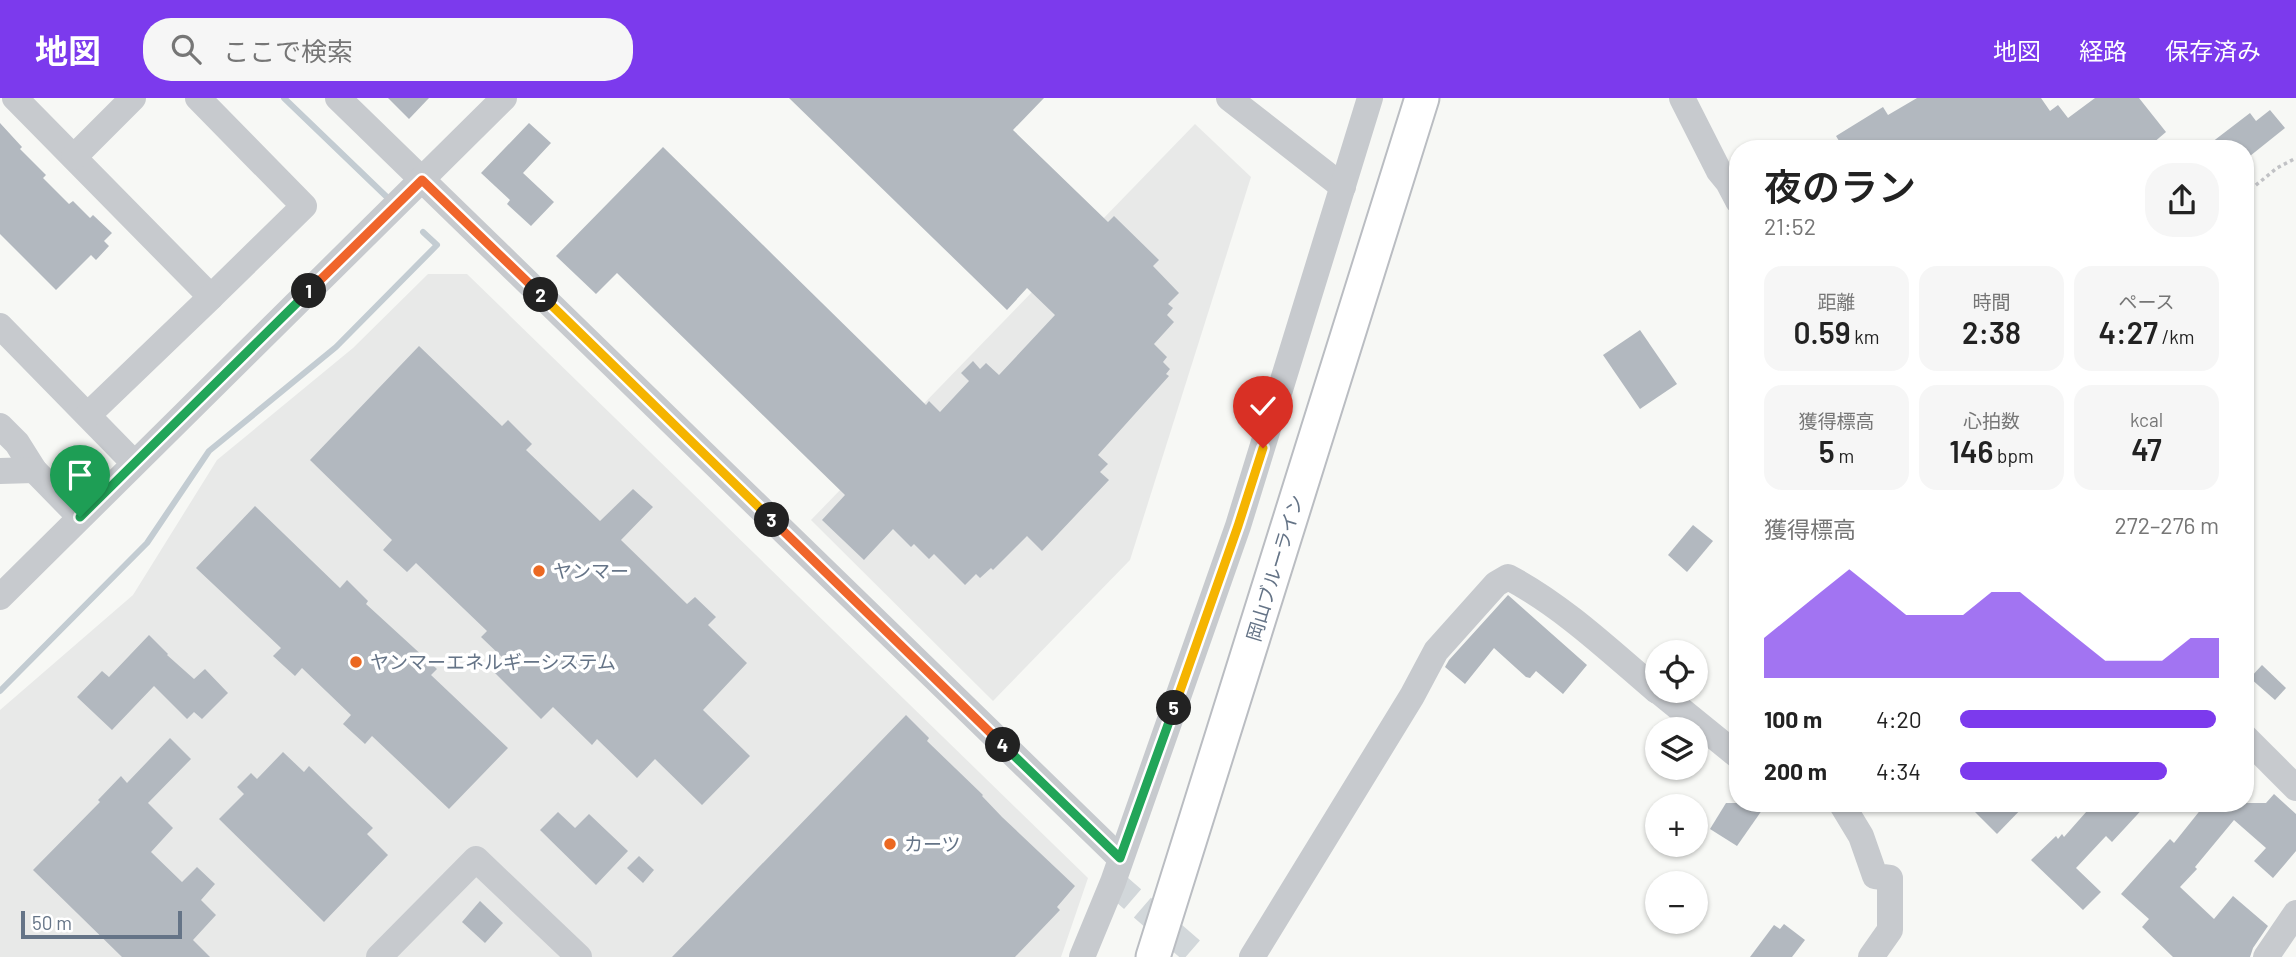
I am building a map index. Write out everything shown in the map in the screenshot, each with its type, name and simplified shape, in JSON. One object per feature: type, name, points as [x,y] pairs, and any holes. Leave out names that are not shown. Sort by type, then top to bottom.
[{"type":"main road","name":"岡山ブルーライン","points":[[1153,957],[1422,98]]},
{"type":"main road","points":[[1161,957],[1177,880]]},
{"type":"street","points":[[15,98],[211,297]]},
{"type":"street","points":[[74,157],[133,98]]},
{"type":"street","points":[[88,415],[304,206],[198,98]]},
{"type":"street","points":[[338,98],[1120,858]]},
{"type":"street","points":[[0,597],[504,98]]},
{"type":"street","points":[[1229,98],[1343,187]]},
{"type":"street","points":[[1082,957],[1113,882],[1238,526],[1370,98]]},
{"type":"street","points":[[1682,98],[1719,171],[1729,184]]},
{"type":"street","points":[[0,326],[134,463]]},
{"type":"street","points":[[0,426],[17,443],[34,470],[80,517]]},
{"type":"street","points":[[0,456],[34,470]]},
{"type":"street","points":[[0,471],[34,470]]},
{"type":"street","points":[[1252,957],[1412,696],[1436,651],[1496,584],[1508,577],[1528,587],[1571,618],[1645,681]]},
{"type":"street","points":[[1672,703],[1729,749]]},
{"type":"street","points":[[2254,746],[2296,788]]},
{"type":"street","points":[[1846,812],[1861,836],[1875,876],[1890,878],[1890,930],[1871,957]]},
{"type":"street","points":[[379,957],[476,859],[579,957]]},
{"type":"street","points":[[2266,957],[2296,913]]},
{"type":"path","points":[[2254,187],[2277,168],[2296,158]]},
{"type":"shaded area","points":[[1195,124],[1251,177],[1130,560],[993,701],[811,520]]},
{"type":"shaded area","points":[[428,274],[467,274],[1088,878],[1061,957],[0,957],[0,710],[133,595],[217,460],[353,348]]},
{"type":"building","points":[[388,98],[429,98],[409,119]]},
{"type":"building","points":[[789,98],[1044,98],[1013,130],[1108,222],[1114,216],[1159,260],[1153,266],[1179,293],[1168,304],[1173,308],[1167,315],[1174,322],[1154,344],[1167,357],[1163,362],[1170,369],[1166,374],[1169,376],[1098,455],[1108,464],[1100,472],[1109,480],[1042,551],[1027,536],[993,570],[991,568],[980,578],[976,574],[965,585],[934,554],[929,559],[914,544],[911,547],[893,529],[864,560],[822,520],[845,495],[617,273],[596,294],[556,256],[663,147],[926,405],[929,401],[940,412],[969,381],[961,373],[973,361],[980,369],[986,363],[999,375],[1055,315],[1027,288],[1007,310]]},
{"type":"building","points":[[1917,98],[2041,98],[2050,111],[2058,105],[2068,118],[2095,98],[2139,98],[2166,132],[2157,140],[1838,140],[1836,136],[1883,107],[1888,115]]},
{"type":"building","points":[[2270,110],[2285,128],[2254,153],[2254,140],[2215,140],[2250,113],[2256,121]]},
{"type":"building","points":[[0,123],[22,147],[20,149],[46,175],[43,178],[69,204],[73,201],[90,218],[93,215],[112,233],[104,241],[109,246],[96,260],[91,255],[56,290],[0,234]]},
{"type":"building","points":[[529,123],[551,143],[523,173],[554,202],[531,226],[507,204],[510,200],[481,173]]},
{"type":"building","points":[[1640,330],[1677,384],[1640,409],[1603,355]]},
{"type":"building","name":"ヤンマー","points":[[419,346],[502,426],[508,420],[532,444],[526,450],[600,521],[633,489],[653,507],[621,540],[687,604],[695,597],[716,617],[708,625],[747,663],[703,710],[750,756],[702,805],[655,759],[637,778],[597,739],[592,745],[553,707],[541,719],[494,672],[505,660],[481,637],[487,631],[416,563],[407,572],[383,550],[392,540],[310,460]]},
{"type":"building","name":"ヤンマーエネルギーシステム","points":[[255,506],[340,588],[347,580],[368,601],[366,604],[437,669],[431,675],[508,748],[449,809],[372,736],[365,744],[343,724],[351,715],[302,668],[295,676],[273,656],[281,648],[196,568]]},
{"type":"building","points":[[1693,525],[1713,541],[1687,572],[1668,555]]},
{"type":"building","points":[[1508,595],[1587,665],[1563,694],[1536,671],[1530,678],[1526,677],[1494,648],[1465,684],[1445,667]]},
{"type":"building","points":[[149,635],[194,679],[205,669],[228,693],[202,719],[194,712],[187,719],[154,686],[112,730],[77,697],[102,671],[109,677]]},
{"type":"building","points":[[2262,665],[2286,688],[2275,700],[2254,682],[2254,674]]},
{"type":"building","name":"カーツ","points":[[906,715],[929,738],[927,741],[1002,817],[1075,886],[1057,907],[1060,910],[1015,957],[672,957]]},
{"type":"building","points":[[170,738],[191,759],[148,803],[173,828],[151,852],[182,882],[197,867],[215,884],[201,900],[216,915],[193,940],[210,957],[122,957],[33,870],[100,802],[98,800],[121,776],[127,783]]},
{"type":"building","points":[[283,752],[304,772],[309,766],[373,828],[367,834],[388,855],[324,922],[219,819],[244,794],[237,787],[251,773],[257,779]]},
{"type":"building","points":[[2274,794],[2296,814],[2296,851],[2273,878],[2254,861],[2266,848],[2234,820],[2180,887],[2214,919],[2233,896],[2268,926],[2250,957],[2173,957],[2142,927],[2149,919],[2121,894],[2170,839],[2174,843],[2199,812],[2254,812],[2254,803],[2266,803]]},
{"type":"building","points":[[1726,803],[1729,803],[1729,812],[1761,812],[1737,846],[1710,829]]},
{"type":"building","points":[[558,812],[575,828],[589,814],[628,851],[596,885],[540,830]]},
{"type":"building","points":[[1975,812],[2018,812],[1997,834]]},
{"type":"building","points":[[2086,812],[2140,812],[2112,842],[2106,836],[2076,868],[2101,892],[2083,910],[2031,860],[2056,836],[2058,839],[2062,834],[2064,837]]},
{"type":"building","points":[[639,856],[654,870],[643,883],[627,868]]},
{"type":"building","points":[[480,901],[503,923],[485,943],[462,922]]},
{"type":"building","points":[[1784,924],[1805,940],[1792,957],[1750,957],[1774,925],[1780,929]]},
{"type":"waterway","points":[[284,98],[391,201]]},
{"type":"waterway","points":[[0,691],[147,543],[209,451],[336,347],[437,245],[423,232]]},
{"type":"tunnel","points":[[1113,882],[1199,957]]},
{"type":"place","name":"ヤンマー","points":[[539,571]]},
{"type":"place","name":"ヤンマーエネルギーシステム","points":[[356,662]]},
{"type":"place","name":"カーツ","points":[[890,844]]},
{"type":"route","points":[[80,517],[422,180],[1120,858],[1145,793],[1263,448]]}]
